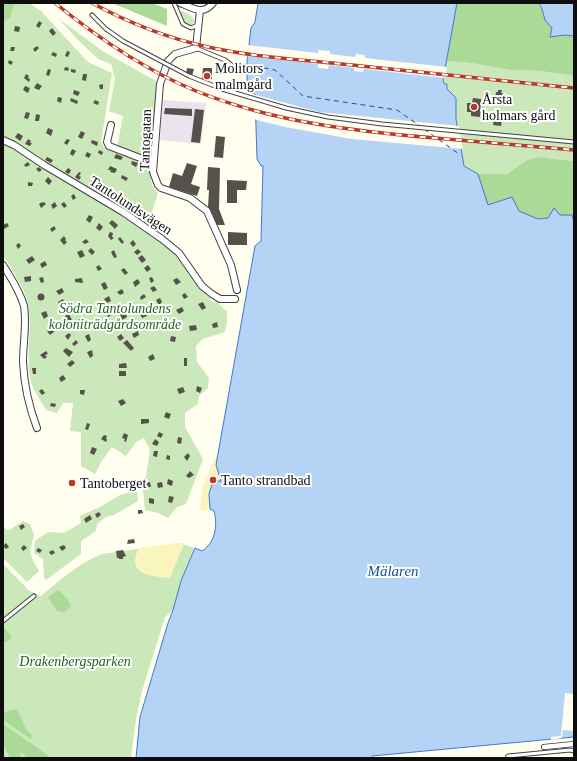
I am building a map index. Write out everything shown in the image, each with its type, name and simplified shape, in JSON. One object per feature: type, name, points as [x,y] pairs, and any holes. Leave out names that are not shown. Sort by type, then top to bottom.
[{"type":"street","points":[[180,3],[200,10],[209,8],[213,3]]},
{"type":"street","points":[[196,48],[200,10]]},
{"type":"street","name":"Tantogatan","points":[[196,48],[175,54],[168,61],[160,84],[153,172],[158,185],[161,188],[190,198],[207,211],[231,265],[237,290]]},
{"type":"street","points":[[111,126],[107,142],[110,146],[153,162]]},
{"type":"street","name":"Tantolundsvägen","points":[[3,140],[14,145],[44,165],[123,212],[162,238],[178,253],[202,286],[220,299],[235,299]]},
{"type":"street","points":[[3,265],[17,288],[24,307],[25,322],[23,363],[28,404],[37,428]]},
{"type":"street","points":[[544,747],[574,744]]},
{"type":"lane","points":[[174,3],[183,24],[191,28],[199,24]]},
{"type":"lane","points":[[92,16],[106,29],[123,41],[189,76],[222,89],[286,108],[328,117],[382,124],[574,142]]},
{"type":"lane","points":[[196,48],[226,60],[238,70]]},
{"type":"lane","name":"Tantogatan","points":[[235,299],[237,290]]},
{"type":"lane","points":[[3,621],[34,596]]},
{"type":"lane","points":[[507,758],[508,756],[524,754],[570,750],[574,751]]},
{"type":"shaded area","points":[[163,100],[206,103],[201,144],[160,140]]},
{"type":"green space","name":"Södra Tantolundens koloniträdgårdsområde","points":[[3,3],[29,3],[41,11],[86,60],[112,73],[101,142],[104,147],[149,165],[152,186],[158,193],[147,230],[163,242],[177,257],[198,287],[209,296],[211,301],[218,303],[225,310],[227,310],[225,332],[203,339],[196,346],[197,362],[209,378],[208,388],[199,396],[198,404],[185,413],[185,427],[203,459],[186,504],[177,507],[168,518],[158,513],[145,510],[142,481],[146,476],[150,450],[144,438],[136,442],[126,456],[112,447],[101,462],[95,474],[81,466],[81,432],[70,431],[73,403],[63,403],[57,413],[46,410],[31,382],[29,363],[30,321],[28,304],[21,285],[3,255]]},
{"type":"green space","points":[[3,3],[14,3],[10,18],[3,22]]},
{"type":"green space","points":[[112,3],[152,3],[167,9],[167,26]]},
{"type":"green space","points":[[457,3],[538,3],[542,9],[545,20],[552,28],[550,37],[565,35],[574,36],[574,76],[541,71],[510,70],[471,63],[446,61]]},
{"type":"green space","points":[[182,11],[190,15],[194,20],[193,25],[186,24],[180,13]]},
{"type":"green space","points":[[59,19],[104,52],[158,82],[152,156],[147,158],[117,147],[123,116],[109,111],[115,78],[111,64],[98,59]]},
{"type":"green space","points":[[446,61],[471,63],[510,70],[541,71],[574,76],[574,161],[537,157],[527,160],[507,174],[478,174],[464,166],[456,119],[456,98],[445,85],[443,78]]},
{"type":"green space","points":[[537,157],[574,161],[574,222],[572,215],[538,219],[519,211],[487,205],[478,174],[507,174],[527,160]]},
{"type":"green space","points":[[137,490],[138,501],[114,515],[106,517],[97,524],[96,531],[81,541],[81,554],[46,580],[44,577],[43,559],[34,553],[35,541],[48,532],[64,533],[81,523],[80,516],[102,506],[120,495]]},
{"type":"green space","points":[[23,521],[30,524],[34,535],[30,551],[33,561],[39,571],[27,582],[3,558],[3,527],[7,530],[11,529]]},
{"type":"green space","name":"Drakenbergsparken","points":[[179,543],[195,548],[181,581],[173,610],[165,617],[142,691],[136,719],[131,758],[3,758],[3,564],[28,590],[41,596],[85,562],[102,554]]},
{"type":"green space","points":[[58,590],[67,598],[71,606],[65,612],[57,611],[48,597]]},
{"type":"green space","points":[[3,629],[6,629],[11,637],[10,640],[3,643]]},
{"type":"green space","points":[[17,709],[26,729],[32,735],[31,739],[3,720],[3,713]]},
{"type":"green space","points":[[3,724],[49,756],[48,758],[28,758],[20,752],[21,758],[10,758],[3,744]]},
{"type":"sand","name":"Tanto strandbad","points":[[219,450],[216,465],[221,481],[209,494],[210,509],[201,511],[201,495],[203,487]]},
{"type":"sand","points":[[179,543],[184,544],[170,578],[148,575],[138,569],[135,564],[139,548]]},
{"type":"water","name":"Mälaren","points":[[258,3],[457,3],[443,80],[444,84],[447,84],[447,89],[456,98],[456,119],[464,166],[478,174],[488,205],[512,197],[519,211],[538,219],[548,218],[554,208],[560,215],[572,215],[574,222],[574,737],[372,756],[372,758],[136,758],[140,717],[181,581],[195,548],[202,551],[213,539],[216,522],[214,511],[210,509],[209,494],[213,481],[221,481],[216,465],[255,246],[261,241],[263,166],[261,166],[257,159],[255,95],[247,80],[247,61],[251,28],[255,22]]},
{"type":"water","points":[[539,3],[574,3],[574,36],[565,35],[550,37],[552,28],[545,20]]},
{"type":"pier","points":[[247,45],[318,53],[318,50],[330,51],[330,54],[355,57],[356,54],[365,55],[365,58],[447,67],[445,78],[364,69],[363,72],[354,71],[354,68],[329,65],[328,69],[318,68],[318,64],[245,56]]},
{"type":"pier","points":[[252,94],[319,112],[459,126],[463,149],[352,139],[285,127],[257,120],[254,119]]},
{"type":"pier","points":[[565,693],[574,694],[574,731],[563,730],[562,738],[551,740],[551,737],[561,736]]},
{"type":"building","points":[[39,21],[42,23],[39,28],[36,26]]},
{"type":"building","points":[[15,26],[20,27],[19,32],[14,31]]},
{"type":"building","points":[[52,28],[56,33],[53,36],[49,31]]},
{"type":"building","points":[[37,46],[39,48],[35,52],[33,49]]},
{"type":"building","points":[[11,47],[15,47],[14,51],[10,51]]},
{"type":"building","points":[[67,51],[70,52],[68,57],[65,56]]},
{"type":"building","points":[[53,52],[57,54],[56,57],[51,55]]},
{"type":"building","points":[[9,60],[13,62],[11,65],[8,63]]},
{"type":"building","points":[[65,67],[69,68],[68,71],[64,70]]},
{"type":"building","points":[[187,68],[194,69],[192,76],[186,74]]},
{"type":"building","name":"Molitors malmgård","points":[[203,68],[212,68],[212,79],[202,79]]},
{"type":"building","points":[[48,69],[51,70],[49,76],[46,75]]},
{"type":"building","points":[[71,69],[76,70],[75,73],[71,72]]},
{"type":"building","points":[[26,74],[29,76],[29,82],[24,78]]},
{"type":"building","points":[[83,74],[87,74],[86,81],[82,80]]},
{"type":"building","points":[[37,83],[42,86],[39,90],[34,88]]},
{"type":"building","points":[[103,84],[103,89],[100,89],[99,85]]},
{"type":"building","points":[[25,86],[30,88],[28,93],[23,90]]},
{"type":"building","points":[[74,90],[80,92],[78,96],[73,94]]},
{"type":"building","points":[[498,90],[502,90],[501,93],[503,93],[503,101],[495,100],[496,92],[498,92]]},
{"type":"building","points":[[58,97],[62,98],[61,103],[57,101]]},
{"type":"building","points":[[71,98],[78,101],[77,104],[70,101]]},
{"type":"building","name":"Årsta holmars gård","points":[[473,98],[481,99],[480,117],[471,116],[471,112],[467,112],[467,103],[472,103]]},
{"type":"building","points":[[95,100],[99,102],[98,105],[93,103]]},
{"type":"building","points":[[165,108],[192,109],[192,116],[164,114]]},
{"type":"building","points":[[195,109],[204,110],[200,143],[191,142]]},
{"type":"building","points":[[26,112],[30,113],[28,119],[24,118]]},
{"type":"building","points":[[36,114],[40,115],[39,121],[35,121]]},
{"type":"building","points":[[494,118],[502,118],[501,126],[493,125]]},
{"type":"building","points":[[48,128],[53,130],[51,136],[46,133]]},
{"type":"building","points":[[81,131],[85,133],[82,139],[78,137]]},
{"type":"building","points":[[18,133],[23,136],[20,141],[15,137]]},
{"type":"building","points":[[216,136],[225,137],[223,158],[214,157]]},
{"type":"building","points":[[28,139],[31,141],[30,143],[32,143],[30,146],[25,144]]},
{"type":"building","points":[[67,139],[70,140],[67,145],[64,143]]},
{"type":"building","points":[[92,140],[98,142],[97,146],[91,143]]},
{"type":"building","points":[[72,149],[76,151],[73,156],[70,154]]},
{"type":"building","points":[[99,150],[103,152],[102,155],[98,153]]},
{"type":"building","points":[[87,152],[91,154],[89,158],[85,156]]},
{"type":"building","points":[[116,154],[123,157],[121,160],[114,158]]},
{"type":"building","points":[[47,157],[53,160],[51,163],[45,160]]},
{"type":"building","points":[[132,161],[138,163],[136,167],[131,164]]},
{"type":"building","points":[[28,162],[30,165],[26,167],[24,165]]},
{"type":"building","points":[[187,163],[197,166],[191,184],[200,187],[197,196],[169,187],[173,173],[182,176]]},
{"type":"building","points":[[110,166],[117,169],[115,173],[108,170]]},
{"type":"building","points":[[39,167],[42,170],[39,172],[36,169]]},
{"type":"building","points":[[208,167],[220,168],[219,209],[225,225],[215,225],[208,208]]},
{"type":"building","points":[[68,168],[71,170],[69,174],[65,172]]},
{"type":"building","points":[[79,172],[81,173],[79,176],[81,177],[79,180],[75,177]]},
{"type":"building","points":[[122,175],[128,178],[126,181],[121,178]]},
{"type":"building","points":[[48,177],[52,181],[49,185],[45,181]]},
{"type":"building","points":[[93,179],[95,180],[94,183],[96,184],[94,187],[89,184]]},
{"type":"building","points":[[227,180],[247,181],[246,190],[237,190],[237,203],[227,203]]},
{"type":"building","points":[[28,182],[33,183],[32,186],[28,186]]},
{"type":"building","points":[[74,194],[76,198],[73,200],[71,196]]},
{"type":"building","points":[[115,198],[119,200],[117,204],[113,201]]},
{"type":"building","points":[[42,202],[46,204],[41,208],[39,204]]},
{"type":"building","points":[[55,202],[57,206],[53,209],[51,205]]},
{"type":"building","points":[[64,202],[67,206],[64,208],[61,204]]},
{"type":"building","points":[[131,204],[136,207],[133,211],[129,209]]},
{"type":"building","points":[[145,212],[150,215],[148,219],[143,217]]},
{"type":"building","points":[[89,215],[93,217],[90,223],[86,220]]},
{"type":"building","points":[[112,220],[118,225],[115,229],[109,223]]},
{"type":"building","points":[[7,223],[9,226],[4,229],[3,225]]},
{"type":"building","points":[[99,223],[103,227],[100,231],[96,228]]},
{"type":"building","points":[[54,226],[56,229],[52,232],[50,229]]},
{"type":"building","points":[[110,232],[113,233],[112,237],[114,238],[111,240],[108,236]]},
{"type":"building","points":[[228,232],[247,233],[247,245],[228,245]]},
{"type":"building","points":[[64,236],[67,242],[64,245],[60,240]]},
{"type":"building","points":[[120,237],[124,242],[122,244],[118,239]]},
{"type":"building","points":[[86,239],[89,242],[85,244],[82,242]]},
{"type":"building","points":[[133,240],[136,244],[133,247],[130,243]]},
{"type":"building","points":[[19,243],[21,246],[18,249],[16,245]]},
{"type":"building","points":[[91,248],[95,252],[92,255],[88,251]]},
{"type":"building","points":[[138,249],[141,252],[137,255],[134,252]]},
{"type":"building","points":[[82,250],[85,256],[80,258],[77,252]]},
{"type":"building","points":[[114,250],[117,257],[114,258],[111,252]]},
{"type":"building","points":[[142,255],[146,260],[142,263],[138,258]]},
{"type":"building","points":[[32,256],[35,260],[29,264],[26,260]]},
{"type":"building","points":[[45,261],[47,265],[42,268],[40,264]]},
{"type":"building","points":[[99,265],[102,269],[98,271],[96,267]]},
{"type":"building","points":[[148,265],[151,269],[147,272],[144,268]]},
{"type":"building","points":[[124,268],[128,273],[125,275],[121,270]]},
{"type":"building","points":[[31,276],[31,281],[25,282],[24,277]]},
{"type":"building","points":[[43,277],[44,282],[41,283],[39,278]]},
{"type":"building","points":[[152,277],[154,281],[151,283],[149,278]]},
{"type":"building","points":[[82,278],[83,283],[75,282],[75,279]]},
{"type":"building","points":[[177,278],[181,282],[176,285],[173,280]]},
{"type":"building","points":[[138,279],[140,283],[135,287],[133,282]]},
{"type":"building","points":[[105,282],[108,288],[104,290],[101,284]]},
{"type":"building","points":[[154,286],[157,290],[153,292],[150,288]]},
{"type":"building","points":[[62,288],[64,292],[59,295],[56,291]]},
{"type":"building","points":[[122,289],[124,293],[120,295],[117,292]]},
{"type":"building","points":[[185,293],[188,297],[184,299],[182,295]]},
{"type":"building","points":[[41,294],[44,297],[41,300],[38,297]]},
{"type":"building","points":[[144,294],[146,297],[141,300],[140,297]]},
{"type":"building","points":[[109,296],[111,301],[107,303],[104,299]]},
{"type":"building","points":[[160,298],[162,302],[159,305],[156,300]]},
{"type":"building","points":[[63,299],[66,304],[60,307],[58,302]]},
{"type":"building","points":[[203,302],[206,308],[202,310],[198,304]]},
{"type":"building","points":[[163,306],[165,310],[161,312],[159,308]]},
{"type":"building","points":[[182,307],[184,311],[179,314],[176,310]]},
{"type":"building","points":[[111,310],[113,314],[108,317],[106,313]]},
{"type":"building","points":[[46,311],[48,316],[44,319],[41,313]]},
{"type":"building","points":[[123,312],[127,317],[122,320],[120,314]]},
{"type":"building","points":[[145,312],[147,316],[142,318],[140,314]]},
{"type":"building","points":[[69,314],[72,320],[68,322],[65,316]]},
{"type":"building","points":[[80,319],[83,325],[79,327],[76,321]]},
{"type":"building","points":[[217,322],[218,327],[213,328],[212,324]]},
{"type":"building","points":[[161,323],[163,327],[158,329],[156,326]]},
{"type":"building","points":[[196,325],[197,330],[190,331],[189,326]]},
{"type":"building","points":[[110,326],[113,332],[110,333],[107,327]]},
{"type":"building","points":[[52,328],[55,331],[50,335],[47,331]]},
{"type":"building","points":[[138,331],[139,335],[134,338],[132,334]]},
{"type":"building","points":[[69,333],[71,335],[68,340],[65,336]]},
{"type":"building","points":[[89,334],[91,340],[88,342],[85,336]]},
{"type":"building","points":[[121,334],[124,338],[120,341],[117,337]]},
{"type":"building","points":[[171,336],[176,337],[175,342],[170,341]]},
{"type":"building","points":[[76,340],[78,343],[74,346],[72,344]]},
{"type":"building","points":[[127,340],[134,348],[131,351],[123,343]]},
{"type":"building","points":[[66,348],[73,352],[69,357],[63,351]]},
{"type":"building","points":[[92,350],[93,356],[90,358],[87,352]]},
{"type":"building","points":[[46,351],[48,354],[45,355],[47,357],[44,359],[40,355]]},
{"type":"building","points":[[153,354],[155,359],[150,361],[148,357]]},
{"type":"building","points":[[184,358],[187,358],[187,366],[184,366]]},
{"type":"building","points":[[72,360],[75,363],[70,367],[67,364]]},
{"type":"building","points":[[126,363],[127,368],[119,368],[119,364]]},
{"type":"building","points":[[32,368],[36,368],[36,374],[33,374]]},
{"type":"building","points":[[119,371],[126,371],[126,376],[119,376]]},
{"type":"building","points":[[63,375],[66,379],[61,382],[59,378]]},
{"type":"building","points":[[197,386],[202,388],[200,393],[196,391]]},
{"type":"building","points":[[183,387],[185,392],[179,394],[177,389]]},
{"type":"building","points":[[42,389],[45,393],[42,395],[39,391]]},
{"type":"building","points":[[80,390],[85,390],[84,395],[80,394]]},
{"type":"building","points":[[123,399],[126,403],[121,406],[118,401]]},
{"type":"building","points":[[51,403],[56,404],[55,407],[50,406]]},
{"type":"building","points":[[166,412],[171,414],[169,419],[164,417]]},
{"type":"building","points":[[141,419],[149,419],[149,423],[141,424]]},
{"type":"building","points":[[87,423],[90,424],[88,430],[85,429]]},
{"type":"building","points":[[159,432],[163,434],[161,438],[157,436]]},
{"type":"building","points":[[124,433],[128,435],[126,442],[124,441],[125,439],[122,438]]},
{"type":"building","points":[[104,435],[107,436],[106,442],[101,439]]},
{"type":"building","points":[[178,437],[182,438],[181,444],[177,443]]},
{"type":"building","points":[[155,439],[159,442],[157,446],[152,444]]},
{"type":"building","points":[[92,447],[97,449],[94,455],[90,453]]},
{"type":"building","points":[[154,451],[158,451],[157,457],[153,456]]},
{"type":"building","points":[[188,453],[190,456],[187,461],[184,457]]},
{"type":"building","points":[[167,455],[170,456],[170,460],[166,459]]},
{"type":"building","points":[[190,471],[194,475],[189,478],[186,476]]},
{"type":"building","points":[[168,479],[173,481],[172,486],[167,484]]},
{"type":"building","points":[[150,482],[151,487],[145,487],[144,483]]},
{"type":"building","points":[[162,482],[163,487],[158,488],[157,483]]},
{"type":"building","points":[[169,496],[174,497],[172,503],[168,502]]},
{"type":"building","points":[[149,498],[154,499],[154,504],[149,503]]},
{"type":"building","points":[[138,510],[142,510],[143,513],[138,514]]},
{"type":"building","points":[[99,512],[101,515],[97,518],[95,514]]},
{"type":"building","points":[[90,515],[92,519],[86,523],[84,519]]},
{"type":"building","points":[[23,524],[25,527],[21,530],[19,526]]},
{"type":"building","points":[[134,539],[135,543],[127,544],[128,540]]},
{"type":"building","points":[[6,543],[9,547],[6,549],[3,546]]},
{"type":"building","points":[[24,545],[27,548],[23,551],[21,548]]},
{"type":"building","points":[[64,545],[66,548],[62,551],[59,547]]},
{"type":"building","points":[[38,548],[42,550],[40,553],[36,551]]},
{"type":"building","points":[[53,550],[55,553],[51,555],[49,552]]},
{"type":"building","points":[[123,550],[126,556],[123,557],[123,559],[117,558],[116,551]]},
{"type":"ferry route","points":[[250,72],[251,67],[254,66],[275,70],[303,96],[397,110],[420,126]]},
{"type":"ferry route","points":[[424,129],[459,154]]},
{"type":"railway","points":[[55,3],[88,29],[140,63],[177,83],[225,102],[284,118],[314,124],[374,132],[574,150]]},
{"type":"railway","points":[[92,3],[120,17],[163,34],[227,51],[574,88]]},
{"type":"place","name":"Molitors malmgård","points":[[207,76]]},
{"type":"place","name":"Årsta holmars gård","points":[[474,107]]},
{"type":"place","name":"Tanto strandbad","points":[[213,480]]},
{"type":"place","name":"Tantoberget","points":[[72,483]]}]
